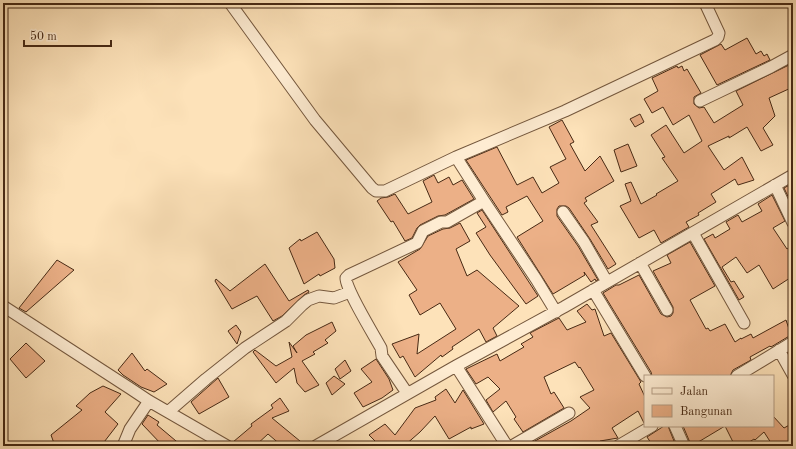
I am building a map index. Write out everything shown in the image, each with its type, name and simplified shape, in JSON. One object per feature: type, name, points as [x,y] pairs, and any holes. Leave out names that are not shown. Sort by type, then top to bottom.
[{"type":"street","points":[[230,3],[315,120],[372,188],[380,191],[390,190],[456,157],[565,110],[715,40],[719,33],[705,3]]},
{"type":"street","points":[[700,101],[793,55]]},
{"type":"street","points":[[456,157],[556,312]]},
{"type":"street","points":[[316,446],[407,393],[556,312],[640,262],[793,175]]},
{"type":"street","points":[[774,186],[793,223]]},
{"type":"street","points":[[407,393],[382,356],[381,348],[350,292],[346,278],[349,275],[417,243],[423,231],[441,222],[448,222],[484,201]]},
{"type":"street","points":[[564,212],[584,242],[607,282]]},
{"type":"street","points":[[693,233],[744,323]]},
{"type":"street","points":[[640,262],[667,310]]},
{"type":"street","points":[[593,290],[644,375]]},
{"type":"street","points":[[168,412],[245,348],[286,321],[308,300],[318,296],[334,298],[350,292]]},
{"type":"street","points":[[3,306],[149,401],[227,446]]},
{"type":"street","points":[[739,375],[793,342]]},
{"type":"street","points":[[779,350],[793,375]]},
{"type":"street","points":[[456,366],[507,446]]},
{"type":"street","points":[[123,446],[130,429],[149,401]]},
{"type":"street","points":[[512,446],[569,412]]},
{"type":"street","points":[[618,446],[650,427]]},
{"type":"street","points":[[675,427],[684,446]]},
{"type":"building","points":[[747,38],[756,54],[761,51],[764,56],[767,54],[770,60],[717,85],[700,55],[721,44],[725,50]]},
{"type":"building","points":[[793,63],[793,87],[769,98],[775,116],[763,128],[773,145],[761,151],[747,127],[729,138],[729,136],[708,146],[724,170],[742,157],[754,180],[738,185],[735,179],[711,194],[716,202],[698,213],[699,215],[686,222],[689,227],[661,243],[654,230],[639,238],[620,206],[631,201],[625,184],[631,182],[641,204],[678,181],[662,158],[665,157],[651,135],[666,125],[684,153],[702,141],[689,115],[673,125],[663,107],[652,113],[644,99],[658,91],[652,78],[677,66],[678,68],[682,66],[684,71],[687,69],[701,93],[694,97],[694,104],[699,108],[704,107],[714,123],[743,105],[736,91]]},
{"type":"building","points":[[640,114],[644,122],[635,127],[630,119]]},
{"type":"building","points":[[562,120],[574,142],[570,144],[585,171],[600,156],[614,181],[585,198],[587,201],[584,203],[598,222],[591,225],[616,264],[608,269],[569,208],[566,206],[559,206],[557,209],[557,216],[578,246],[598,280],[596,281],[595,279],[591,282],[584,272],[585,275],[553,294],[517,237],[543,221],[527,196],[506,207],[508,212],[502,215],[466,160],[497,147],[517,185],[533,177],[542,193],[559,183],[550,167],[566,159],[549,127]]},
{"type":"building","points":[[628,144],[637,166],[621,172],[614,150]]},
{"type":"building","points":[[434,175],[438,183],[449,177],[453,185],[462,180],[474,199],[445,215],[438,216],[420,225],[412,238],[405,241],[393,221],[391,222],[377,201],[381,198],[395,194],[408,214],[432,202],[423,181]]},
{"type":"building","points":[[793,183],[793,207],[784,188]]},
{"type":"building","points":[[772,195],[785,221],[773,228],[787,249],[793,245],[793,276],[773,289],[759,265],[747,273],[736,257],[722,267],[731,282],[734,281],[744,297],[739,300],[704,239],[713,234],[715,238],[730,229],[726,222],[738,215],[742,222],[762,211],[758,204]]},
{"type":"building","points":[[482,210],[538,296],[526,304],[490,255],[476,233],[486,227],[477,213]]},
{"type":"building","points":[[460,223],[470,241],[456,249],[467,276],[477,270],[519,306],[493,328],[497,336],[486,342],[479,329],[452,347],[453,349],[442,357],[441,355],[415,377],[403,356],[400,358],[392,344],[419,334],[417,354],[456,329],[440,303],[420,315],[409,295],[417,290],[398,262],[420,249],[428,236]]},
{"type":"building","points":[[317,232],[334,259],[335,268],[320,276],[319,274],[304,284],[289,248],[300,239],[301,241]]},
{"type":"building","points":[[690,242],[715,286],[690,300],[706,329],[708,328],[710,331],[725,324],[735,342],[751,334],[753,338],[786,320],[791,335],[750,357],[751,360],[733,370],[730,375],[652,375],[603,293],[616,285],[639,275],[661,314],[667,317],[671,316],[673,313],[673,307],[653,271],[671,263],[667,255]]},
{"type":"building","points":[[57,260],[74,270],[26,312],[19,308]]},
{"type":"building","points":[[265,264],[289,301],[308,290],[309,292],[282,316],[273,321],[257,296],[232,309],[215,281],[216,279],[230,291]]},
{"type":"building","points":[[587,304],[592,310],[595,309],[604,336],[611,333],[641,382],[639,384],[644,395],[644,423],[638,411],[612,428],[618,438],[600,441],[603,446],[526,446],[571,421],[590,408],[580,397],[594,390],[580,367],[579,368],[575,362],[544,377],[551,394],[554,392],[564,408],[523,432],[514,419],[516,417],[506,401],[493,412],[486,400],[500,389],[488,377],[476,384],[466,369],[497,354],[500,361],[524,347],[521,344],[533,337],[530,333],[559,318],[567,330],[586,322],[577,311]]},
{"type":"building","points":[[332,322],[336,331],[325,340],[328,343],[313,352],[315,354],[302,361],[319,385],[305,392],[297,383],[294,368],[276,383],[253,352],[255,350],[276,366],[292,357],[289,342],[297,353],[293,346],[306,335]]},
{"type":"building","points":[[236,325],[241,332],[237,344],[228,331]]},
{"type":"building","points":[[26,343],[45,361],[26,378],[10,359]]},
{"type":"building","points":[[132,353],[145,371],[147,369],[167,384],[154,392],[141,387],[123,375],[118,370]]},
{"type":"building","points":[[376,359],[389,379],[393,390],[382,398],[363,407],[354,393],[372,382],[361,369]]},
{"type":"building","points":[[345,360],[351,371],[340,379],[335,369]]},
{"type":"building","points":[[334,376],[345,384],[332,395],[326,383]]},
{"type":"building","points":[[218,378],[229,397],[199,414],[191,402]]},
{"type":"building","points":[[103,386],[121,394],[105,412],[118,424],[101,446],[55,446],[51,435],[82,410],[76,406],[90,393]]},
{"type":"building","points":[[446,389],[455,403],[463,390],[484,424],[471,429],[471,427],[449,439],[435,416],[404,446],[380,446],[369,435],[385,424],[395,435],[415,408],[436,400],[435,397]]},
{"type":"building","points":[[280,398],[289,411],[272,418],[306,446],[282,446],[268,434],[255,446],[234,446],[233,442],[252,426],[251,424],[273,408],[271,405]]},
{"type":"building","points":[[148,415],[159,422],[157,425],[182,446],[163,446],[142,424]]},
{"type":"building","points":[[774,417],[784,428],[793,423],[793,446],[773,446],[764,432],[755,440],[754,439],[743,446],[735,446],[726,427],[774,427]]},
{"type":"building","points":[[662,427],[668,427],[676,446],[653,446],[647,437]]},
{"type":"building","points":[[683,427],[723,427],[700,441],[691,445]]}]
